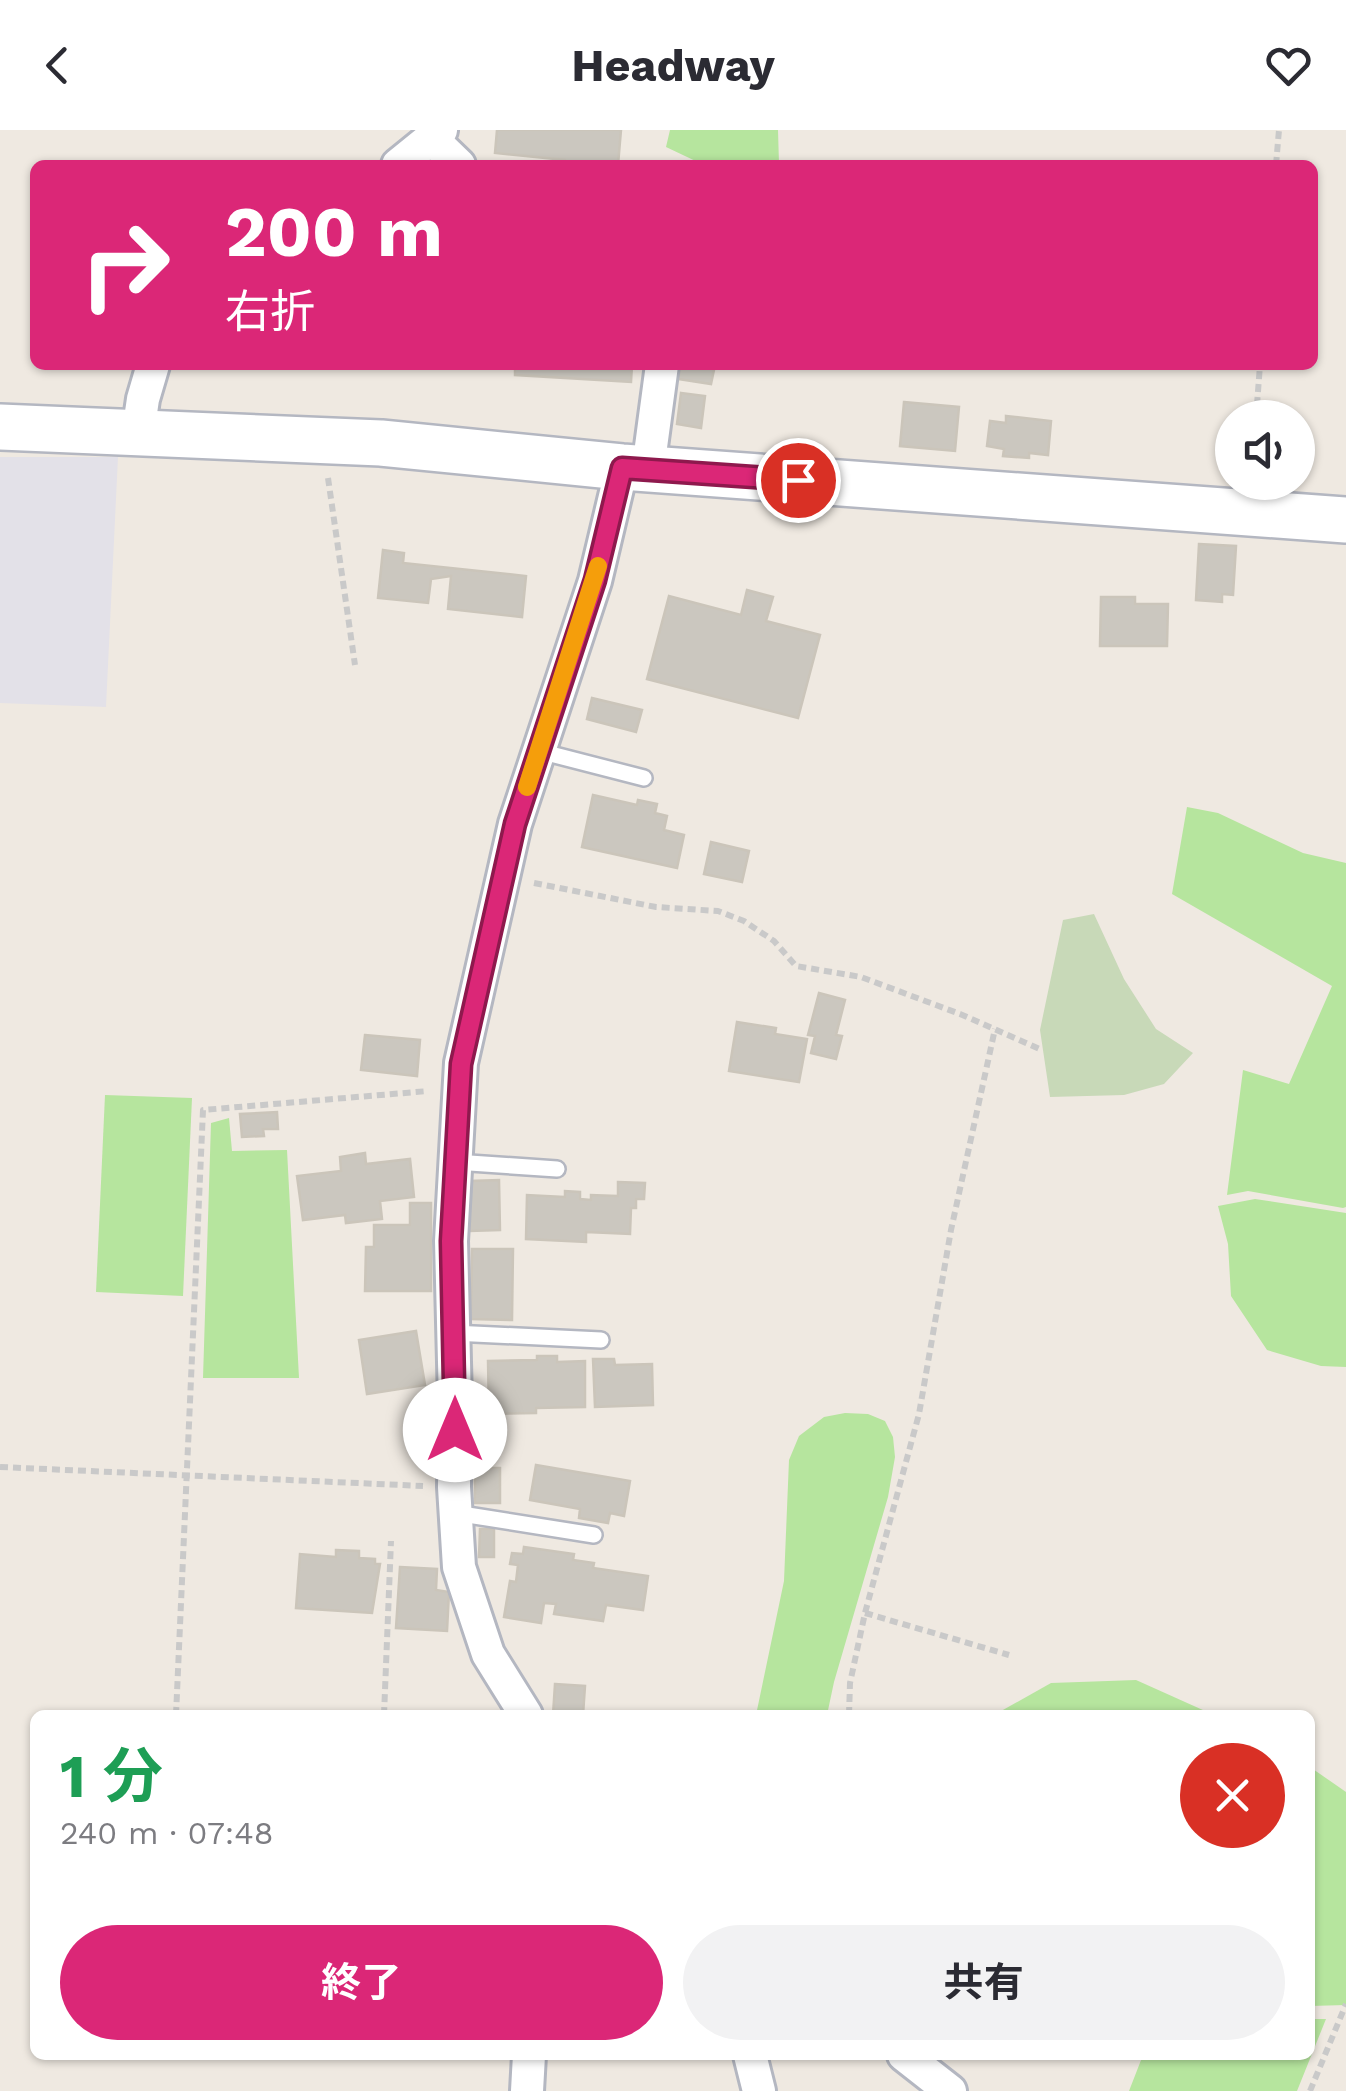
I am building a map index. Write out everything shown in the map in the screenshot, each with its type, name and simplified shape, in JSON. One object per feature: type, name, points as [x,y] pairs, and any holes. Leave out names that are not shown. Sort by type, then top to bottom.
[{"type":"street","points":[[404,160],[436,134],[455,160]]},
{"type":"street","points":[[138,433],[151,370]]},
{"type":"street","points":[[523,1710],[488,1654],[458,1567],[451,1241],[461,1064],[515,824],[635,468],[661,370]]},
{"type":"street","points":[[0,427],[381,443],[635,468],[1346,520]]},
{"type":"street","points":[[527,2091],[529,2060]]},
{"type":"street","points":[[751,2060],[759,2091]]},
{"type":"street","points":[[910,2060],[950,2091]]},
{"type":"lane","points":[[538,752],[644,778]]},
{"type":"lane","points":[[455,1162],[558,1168]]},
{"type":"lane","points":[[453,1333],[601,1340]]},
{"type":"lane","points":[[454,1500],[594,1535]]},
{"type":"path","points":[[1276,160],[1279,130]]},
{"type":"path","points":[[1257,400],[1260,370]]},
{"type":"path","points":[[321,441],[341,552],[355,665]]},
{"type":"path","points":[[503,876],[656,907],[718,912],[744,920],[774,941],[796,966],[861,977],[1042,1050]]},
{"type":"path","points":[[849,1710],[850,1683],[866,1613],[920,1414],[951,1230],[995,1030]]},
{"type":"path","points":[[176,1710],[203,1110],[460,1089]]},
{"type":"path","points":[[0,1467],[187,1475],[454,1500]]},
{"type":"path","points":[[384,1710],[391,1542]]},
{"type":"path","points":[[866,1613],[1009,1655]]},
{"type":"path","points":[[1310,2091],[1346,2004]]},
{"type":"shaded area","points":[[0,457],[118,457],[106,707],[0,703]]},
{"type":"green space","points":[[670,130],[778,130],[779,160],[693,160],[666,147]]},
{"type":"green space","points":[[1187,807],[1218,813],[1303,853],[1346,863],[1346,1207],[1248,1191],[1227,1195],[1243,1070],[1289,1084],[1332,986],[1172,894]]},
{"type":"green space","points":[[1094,914],[1124,979],[1156,1029],[1193,1053],[1164,1084],[1124,1095],[1050,1097],[1040,1030],[1063,920]]},
{"type":"green space","points":[[105,1095],[192,1098],[183,1296],[96,1292]]},
{"type":"green space","points":[[229,1118],[232,1151],[287,1150],[299,1378],[203,1378],[211,1123]]},
{"type":"green space","points":[[1255,1199],[1346,1213],[1346,1367],[1321,1366],[1267,1350],[1231,1296],[1228,1244],[1218,1206]]},
{"type":"green space","points":[[868,1414],[885,1421],[893,1437],[895,1457],[888,1497],[828,1710],[757,1710],[784,1581],[789,1460],[799,1436],[824,1417]]},
{"type":"green space","points":[[1136,1680],[1203,1710],[1003,1710],[1051,1683]]},
{"type":"green space","points":[[1315,1770],[1346,1792],[1346,2005],[1315,2006]]},
{"type":"green space","points":[[1315,2019],[1326,2019],[1315,2046]]},
{"type":"green space","points":[[1141,2060],[1309,2060],[1297,2091],[1129,2091]]},
{"type":"building","points":[[497,130],[621,130],[618,160],[565,160],[495,153]]},
{"type":"building","points":[[515,370],[632,370],[631,382],[515,375]]},
{"type":"building","points":[[680,370],[714,370],[711,384],[678,379]]},
{"type":"building","points":[[681,393],[705,396],[701,428],[677,424]]},
{"type":"building","points":[[904,402],[959,407],[955,451],[900,446]]},
{"type":"building","points":[[1006,416],[1051,421],[1048,455],[1003,456],[1004,449],[987,446],[990,421],[1006,423]]},
{"type":"building","points":[[1199,544],[1236,546],[1233,595],[1222,594],[1222,602],[1196,600]]},
{"type":"building","points":[[383,550],[404,553],[403,563],[526,576],[522,617],[448,609],[451,576],[431,579],[428,603],[378,598]]},
{"type":"building","points":[[747,590],[773,597],[766,621],[820,635],[798,718],[647,679],[669,596],[741,615]]},
{"type":"building","points":[[1101,597],[1135,597],[1135,604],[1168,604],[1167,646],[1100,646]]},
{"type":"building","points":[[592,698],[642,710],[636,732],[587,719]]},
{"type":"building","points":[[593,795],[637,805],[638,800],[657,804],[655,813],[667,816],[664,830],[684,835],[677,868],[582,847]]},
{"type":"building","points":[[711,842],[749,851],[742,882],[704,874]]},
{"type":"building","points":[[819,993],[845,1000],[836,1035],[842,1036],[836,1059],[811,1053],[815,1036],[808,1035]]},
{"type":"building","points":[[737,1022],[776,1028],[775,1034],[807,1039],[799,1082],[729,1071]]},
{"type":"building","points":[[365,1035],[420,1040],[417,1076],[361,1070]]},
{"type":"building","points":[[277,1112],[278,1129],[263,1129],[264,1136],[242,1137],[240,1114]]},
{"type":"building","points":[[365,1153],[366,1164],[410,1159],[414,1197],[380,1201],[382,1219],[346,1223],[345,1215],[303,1220],[297,1176],[341,1171],[340,1157]]},
{"type":"building","points":[[499,1180],[500,1230],[470,1231],[469,1181]]},
{"type":"building","points":[[618,1182],[645,1183],[644,1199],[636,1199],[636,1208],[631,1208],[630,1234],[586,1232],[586,1242],[526,1239],[527,1195],[565,1197],[565,1191],[580,1192],[580,1199],[591,1200],[591,1195],[618,1196]]},
{"type":"building","points":[[410,1203],[431,1203],[431,1291],[365,1291],[366,1247],[374,1247],[374,1225],[410,1225]]},
{"type":"building","points":[[472,1249],[513,1249],[512,1320],[471,1319]]},
{"type":"building","points":[[416,1331],[425,1385],[367,1394],[359,1340]]},
{"type":"building","points":[[537,1356],[557,1356],[557,1362],[585,1361],[585,1407],[489,1414],[488,1361],[537,1360]]},
{"type":"building","points":[[593,1359],[614,1359],[615,1365],[652,1364],[653,1405],[595,1407]]},
{"type":"building","points":[[536,1465],[630,1481],[624,1516],[610,1513],[608,1523],[579,1518],[580,1509],[530,1500]]},
{"type":"building","points":[[475,1468],[500,1468],[500,1503],[475,1503]]},
{"type":"building","points":[[480,1529],[494,1529],[494,1557],[479,1557]]},
{"type":"building","points":[[524,1547],[574,1554],[573,1560],[594,1563],[593,1568],[648,1576],[643,1610],[606,1605],[603,1621],[554,1614],[556,1604],[544,1603],[541,1623],[504,1617],[510,1581],[516,1582],[518,1565],[510,1564],[512,1553],[523,1554]]},
{"type":"building","points":[[336,1550],[359,1551],[359,1558],[375,1559],[375,1564],[380,1564],[372,1613],[296,1608],[300,1554],[336,1557]]},
{"type":"building","points":[[400,1567],[437,1569],[436,1590],[449,1592],[447,1631],[396,1628]]},
{"type":"building","points":[[555,1684],[585,1686],[583,1710],[553,1710]]},
{"type":"slow traffic","points":[[527,787],[598,566]]},
{"type":"route","points":[[455,1430],[451,1241],[461,1064],[515,824],[595,580],[622,468],[798,480]]}]
